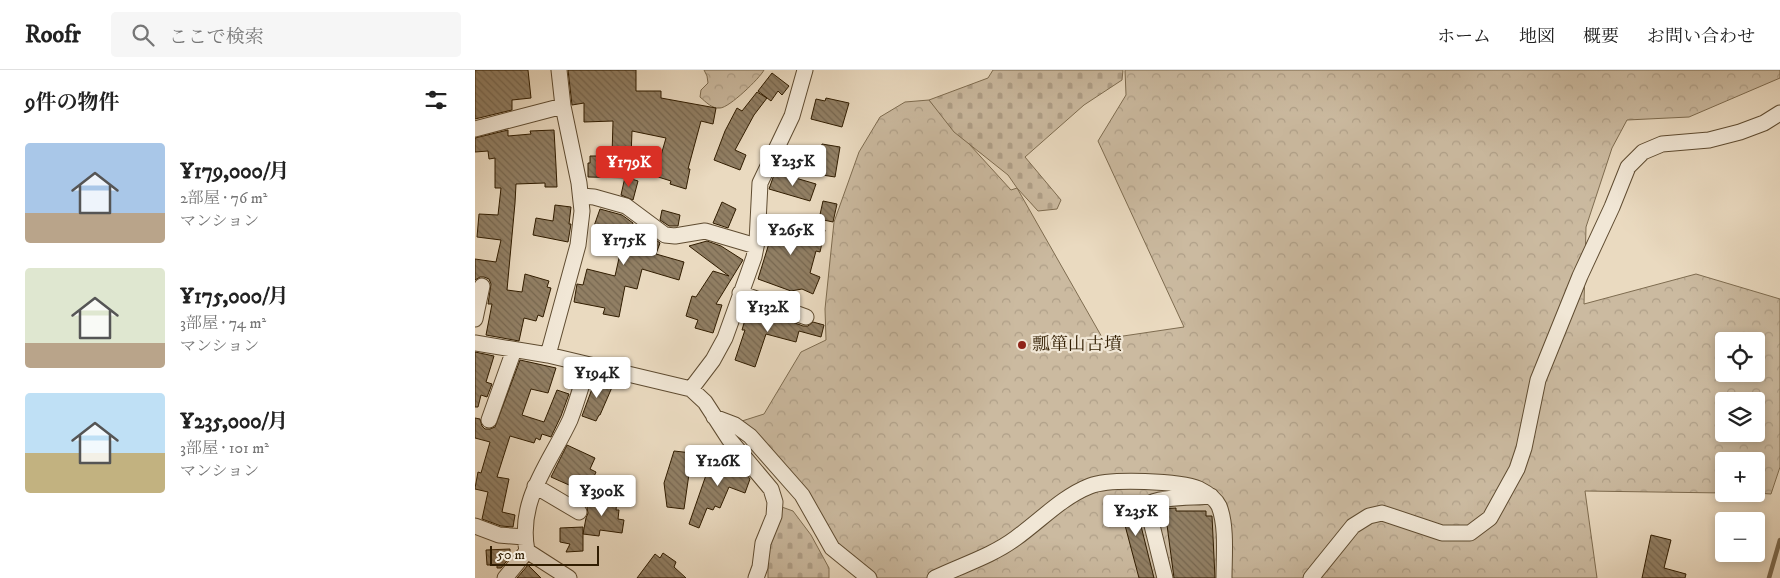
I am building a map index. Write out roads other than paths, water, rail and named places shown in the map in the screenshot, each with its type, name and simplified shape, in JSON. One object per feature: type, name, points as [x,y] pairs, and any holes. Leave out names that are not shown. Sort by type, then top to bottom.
[{"type":"street","points":[[548,355],[581,228],[581,196],[563,106],[559,70]]},
{"type":"street","points":[[691,389],[713,360],[725,338],[756,246],[760,183],[792,116],[805,70]]},
{"type":"street","points":[[475,129],[563,106]]},
{"type":"street","points":[[1311,578],[1353,526],[1369,516],[1382,513],[1442,533],[1470,533],[1489,518],[1517,469],[1524,448],[1537,380],[1628,167],[1643,152],[1662,144],[1709,140],[1740,132],[1765,123],[1780,112]]},
{"type":"street","points":[[581,196],[594,197],[626,206],[665,235],[675,236],[705,231],[756,246]]},
{"type":"street","points":[[475,319],[482,286]]},
{"type":"street","points":[[740,293],[805,317]]},
{"type":"street","points":[[475,343],[548,355],[691,389],[705,402],[729,439],[771,488],[775,502],[774,516],[763,543],[760,567],[756,578]]},
{"type":"street","points":[[489,420],[513,350]]},
{"type":"street","points":[[505,578],[525,544],[529,502],[535,486],[570,419],[588,365]]},
{"type":"street","points":[[714,417],[735,425],[750,436],[802,495],[832,548],[869,578]]},
{"type":"street","points":[[935,578],[1015,539],[1071,495],[1097,484],[1108,482],[1185,485],[1211,496],[1219,506],[1221,516],[1225,578]]},
{"type":"street","points":[[535,486],[579,512]]},
{"type":"street","points":[[1165,578],[1147,506],[1150,502],[1211,496]]},
{"type":"street","points":[[475,526],[525,544],[569,578]]},
{"type":"waterway","points":[[1769,578],[1780,540]]},
{"type":"place","name":"瓢箪山古墳","points":[[1022,345]]}]
